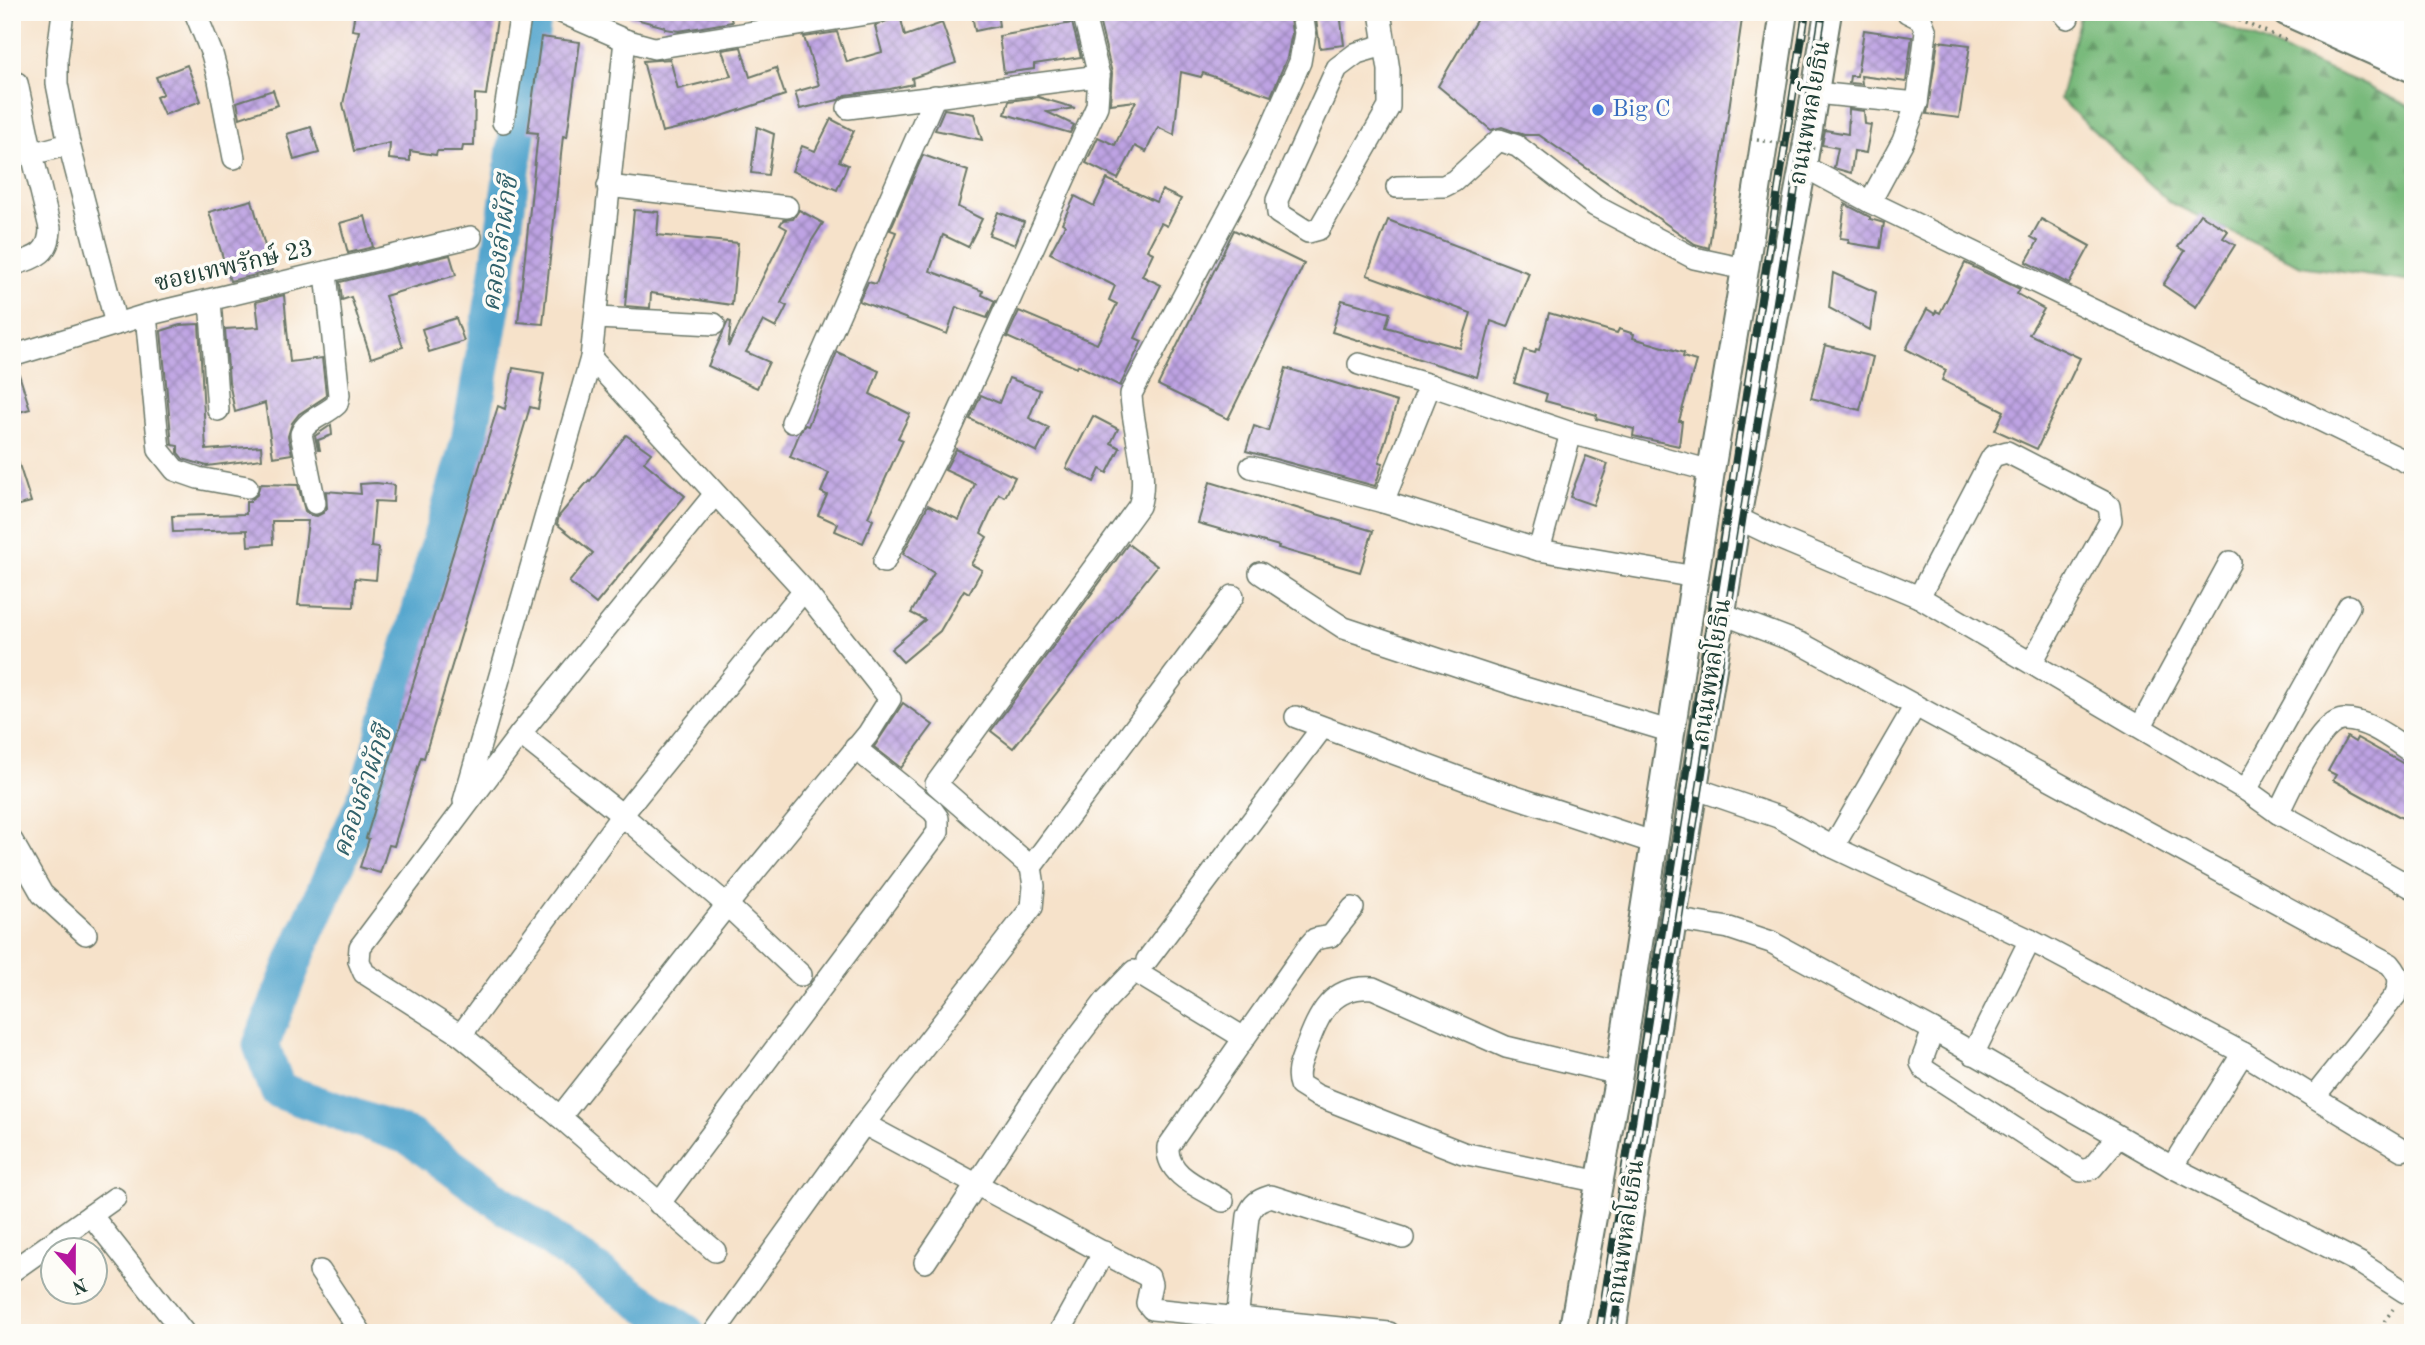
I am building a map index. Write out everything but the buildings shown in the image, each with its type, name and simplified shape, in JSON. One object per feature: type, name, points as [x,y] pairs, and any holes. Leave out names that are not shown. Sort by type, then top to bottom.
[{"type":"main road","name":"ถนนพหลโยธิน","points":[[1572,1333],[1618,1078],[1784,12]]},
{"type":"main road","name":"ถนนพหลโยธิน","points":[[1612,1333],[1673,919],[1737,518],[1803,166],[1828,12]]},
{"type":"main road","points":[[2286,12],[2413,69]]},
{"type":"main road","points":[[2341,12],[2413,45]]},
{"type":"main road","points":[[2387,12],[2413,24]]},
{"type":"main road","points":[[1618,1078],[1649,1082]]},
{"type":"street","points":[[63,12],[57,84],[69,144],[116,324]]},
{"type":"street","points":[[195,12],[219,80],[234,158]]},
{"type":"street","points":[[503,122],[521,12]]},
{"type":"street","points":[[563,13],[625,40],[654,48],[778,19],[879,12]]},
{"type":"street","points":[[884,562],[953,425],[1097,106],[1099,76],[1083,12]]},
{"type":"street","points":[[1031,867],[936,784],[1139,506],[1142,496],[1141,471],[1131,394],[1257,159],[1300,62],[1305,33],[1302,12]]},
{"type":"street","points":[[1380,12],[1389,69],[1390,107],[1319,229],[1307,232],[1278,213],[1277,200],[1336,68],[1357,53],[1384,45]]},
{"type":"street","points":[[1870,202],[1903,141],[1917,103],[1926,32],[1921,19],[1907,12]]},
{"type":"street","points":[[461,813],[591,358],[625,40]]},
{"type":"street","points":[[848,108],[1099,76]]},
{"type":"street","points":[[12,265],[34,258],[50,241],[50,228],[17,83]]},
{"type":"street","points":[[1815,93],[1917,103]]},
{"type":"street","points":[[792,422],[935,96]]},
{"type":"street","points":[[1397,187],[1444,186],[1454,181],[1499,141],[1517,146],[1595,206],[1694,258],[1745,269]]},
{"type":"street","points":[[32,154],[69,144]]},
{"type":"street","points":[[1803,166],[1870,202],[2413,465]]},
{"type":"street","points":[[608,186],[788,207]]},
{"type":"street","name":"ซอยเทพรักษ์ 23","points":[[12,356],[146,315],[471,237]]},
{"type":"street","points":[[315,503],[301,434],[303,427],[309,422],[337,404],[339,395],[326,272]]},
{"type":"street","points":[[209,300],[218,410]]},
{"type":"street","points":[[146,315],[159,450],[175,471],[247,487]]},
{"type":"street","points":[[597,318],[713,324]]},
{"type":"street","points":[[560,1117],[855,748],[889,704],[890,696],[804,590],[591,358]]},
{"type":"street","points":[[1359,364],[1571,433],[1711,471]]},
{"type":"street","points":[[1383,502],[1430,385]]},
{"type":"street","points":[[1539,550],[1571,433]]},
{"type":"street","points":[[1919,597],[1990,461],[2000,452],[2007,452],[2104,502],[2109,506],[2111,520],[2032,662]]},
{"type":"street","points":[[1251,467],[1383,502],[1539,550],[1695,577]]},
{"type":"street","points":[[715,494],[520,734],[360,947],[359,961],[364,973],[461,1035],[715,1251]]},
{"type":"street","points":[[1737,518],[1919,597],[2141,726],[2246,790],[2278,813],[2413,888]]},
{"type":"street","points":[[2141,726],[2230,562]]},
{"type":"street","points":[[1260,573],[1344,628],[1525,688],[1672,732]]},
{"type":"street","points":[[461,1035],[622,815],[804,590]]},
{"type":"street","points":[[714,1333],[864,1124],[1029,912],[1034,901],[1031,867],[1233,596]]},
{"type":"street","points":[[2246,790],[2349,606]]},
{"type":"street","points":[[1723,614],[1802,644],[2390,964],[2400,977],[2395,996],[2314,1097]]},
{"type":"street","points":[[1833,847],[1915,706]]},
{"type":"street","points":[[1296,717],[1482,786],[1655,843]]},
{"type":"street","points":[[2278,813],[2314,746],[2335,722],[2344,720],[2363,724],[2413,753]]},
{"type":"street","points":[[1147,960],[1322,728]]},
{"type":"street","points":[[520,734],[622,815],[727,905],[801,975]]},
{"type":"street","points":[[659,1204],[938,832],[938,818],[933,811],[855,748]]},
{"type":"street","points":[[1694,788],[1778,817],[1833,847],[2030,940],[2243,1054],[2402,1150]]},
{"type":"street","points":[[12,841],[42,894],[86,934]]},
{"type":"street","points":[[1223,1201],[1180,1175],[1171,1166],[1167,1156],[1168,1147],[1308,947],[1315,939],[1331,936],[1353,908]]},
{"type":"street","points":[[1673,919],[1730,928],[1771,943],[1933,1030],[2172,1167],[2360,1263],[2407,1296]]},
{"type":"street","points":[[1973,1054],[2030,940]]},
{"type":"street","points":[[925,1262],[1054,1068],[1107,999],[1134,971],[1244,1038]]},
{"type":"street","points":[[1600,1182],[1463,1153],[1316,1095],[1300,1085],[1298,1069],[1314,1027],[1325,1008],[1339,995],[1357,987],[1373,988],[1506,1047],[1618,1078]]},
{"type":"street","points":[[1933,1030],[1921,1063],[1925,1070],[2081,1171],[2092,1168],[2118,1137]]},
{"type":"street","points":[[2172,1167],[2243,1054]]},
{"type":"street","points":[[864,1124],[1149,1277],[1151,1284],[1147,1303],[1152,1309],[1237,1326],[1389,1333]]},
{"type":"street","points":[[1237,1326],[1248,1216],[1252,1205],[1258,1200],[1271,1196],[1404,1238]]},
{"type":"street","points":[[12,1271],[115,1198]]},
{"type":"street","points":[[91,1215],[184,1333]]},
{"type":"street","points":[[1059,1333],[1104,1252]]},
{"type":"street","points":[[320,1271],[361,1333]]},
{"type":"path","points":[[1750,139],[1826,150]]},
{"type":"green space","points":[[2081,12],[2191,12],[2356,81],[2413,108],[2413,282],[2301,266],[2169,202],[2060,99]]},
{"type":"waterway","name":"คลองลำผักชี","points":[[534,12],[497,279],[469,441],[365,800],[298,951],[261,1045],[278,1090],[410,1137],[590,1267],[687,1333]]},
{"type":"railway","points":[[1599,1333],[1806,12]]},
{"type":"railway","points":[[1613,1333],[1823,12]]},
{"type":"place","name":"Big C","points":[[1598,110]]}]
